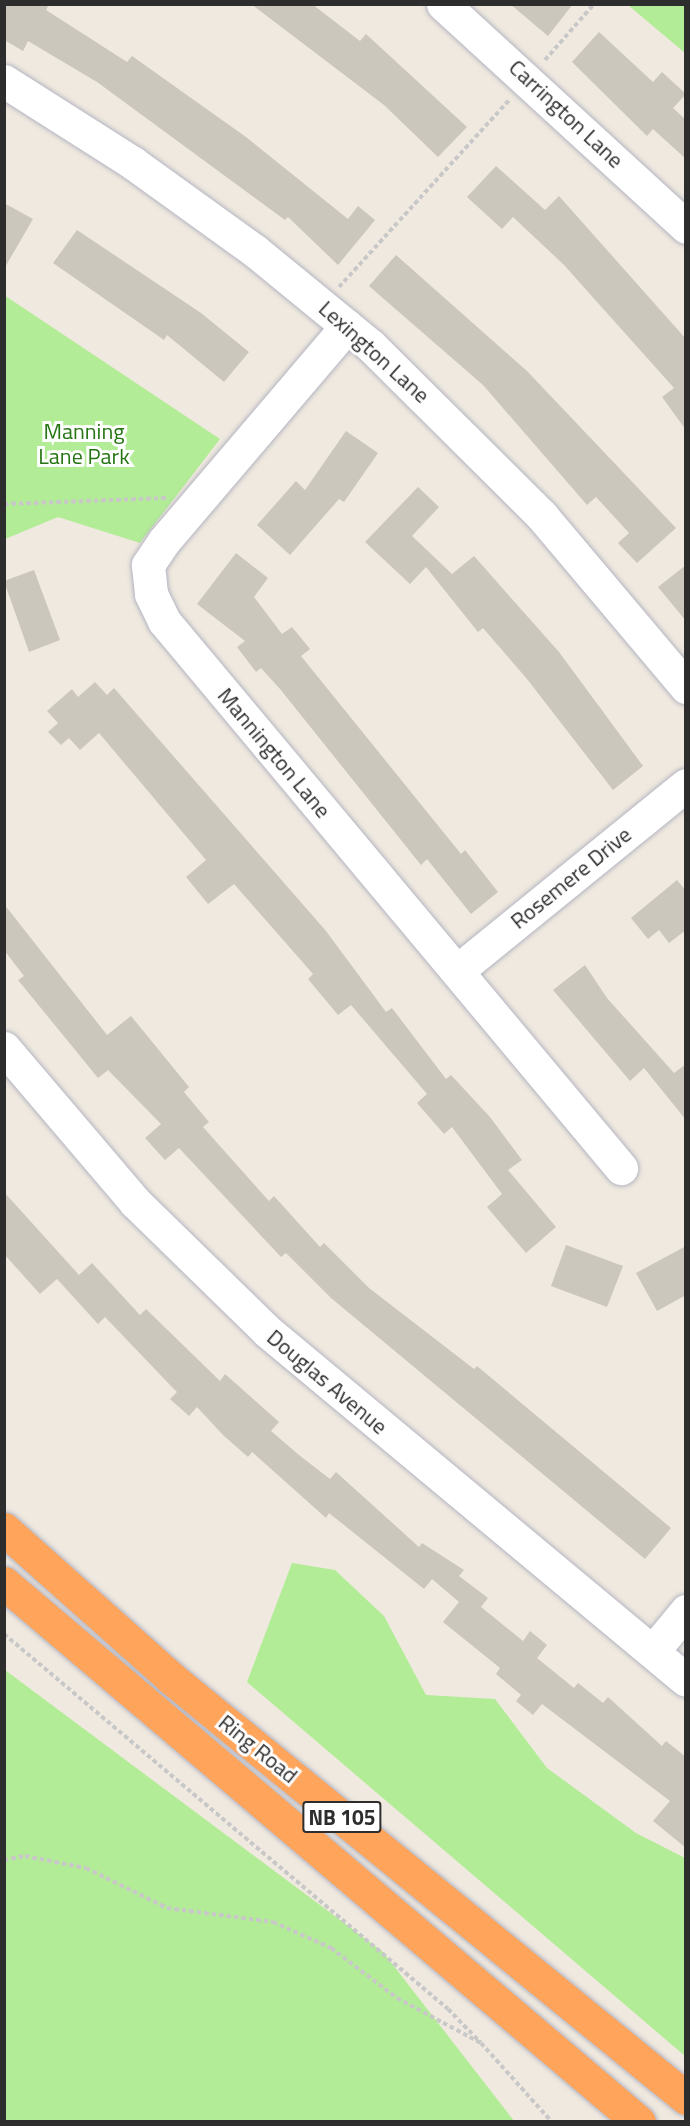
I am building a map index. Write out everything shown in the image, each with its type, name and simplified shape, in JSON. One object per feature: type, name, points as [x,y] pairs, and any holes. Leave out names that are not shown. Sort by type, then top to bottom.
[{"type":"highway","name":"Ring Road","points":[[4,1529],[171,1678],[686,2098]]},
{"type":"highway","name":"Ring Road","points":[[4,1583],[639,2121]]},
{"type":"street","name":"Carrington Lane","points":[[443,4],[528,78],[686,227]]},
{"type":"street","name":"Lexington Lane","points":[[4,81],[133,163],[335,316],[542,516],[686,687]]},
{"type":"street","name":"Mannington Lane","points":[[335,316],[148,565],[151,594],[164,621],[621,1168]]},
{"type":"street","name":"Rosemere Drive","points":[[457,971],[686,785]]},
{"type":"street","name":"Douglas Avenue","points":[[4,1048],[135,1202],[267,1331],[686,1680]]},
{"type":"street","points":[[653,1651],[686,1611]]},
{"type":"path","points":[[335,316],[528,78],[594,4]]},
{"type":"path","points":[[4,504],[161,496],[190,511]]},
{"type":"path","points":[[4,1634],[448,2008],[552,2121]]},
{"type":"path","points":[[4,1860],[25,1856],[86,1868],[167,1908],[273,1922],[331,1948],[397,1998],[481,2043]]},
{"type":"green space","points":[[628,5],[685,5],[685,53]]},
{"type":"green space","name":"Manning Lane Park","points":[[4,295],[220,439],[140,543],[58,517],[5,539]]},
{"type":"green space","points":[[292,1563],[335,1570],[384,1616],[426,1695],[495,1699],[547,1768],[636,1833],[685,1858],[685,2056],[247,1682]]},
{"type":"green space","points":[[5,1670],[383,1952],[514,2121],[5,2121]]},
{"type":"building","points":[[4,4],[49,4],[46,10],[127,62],[132,56],[246,137],[348,219],[358,206],[375,220],[338,265],[288,217],[285,220],[97,82],[28,41],[23,51],[4,40]]},
{"type":"building","points":[[251,4],[312,4],[360,41],[366,34],[467,127],[438,157],[384,105]]},
{"type":"building","points":[[510,4],[573,4],[548,36]]},
{"type":"building","points":[[599,32],[653,82],[662,72],[686,94],[673,108],[686,120],[686,159],[653,129],[647,136],[572,62]]},
{"type":"building","points":[[496,166],[545,210],[559,196],[686,339],[686,430],[662,397],[674,388],[564,265],[513,217],[502,229],[467,197]]},
{"type":"building","points":[[4,203],[33,219],[4,269]]},
{"type":"building","points":[[77,230],[201,313],[249,352],[224,382],[167,335],[164,340],[53,263]]},
{"type":"building","points":[[396,255],[527,371],[676,528],[637,563],[618,543],[629,533],[596,497],[587,505],[483,385],[369,286]]},
{"type":"building","points":[[346,431],[378,453],[344,502],[339,499],[290,555],[257,525],[296,481],[305,490]]},
{"type":"building","points":[[418,487],[439,507],[412,536],[452,574],[474,556],[559,652],[643,766],[613,790],[527,679],[483,628],[478,632],[426,567],[410,584],[365,542]]},
{"type":"building","points":[[236,553],[268,578],[254,597],[282,634],[292,627],[310,649],[301,656],[461,854],[465,850],[498,892],[471,914],[427,859],[421,865],[280,689],[261,668],[256,672],[237,647],[245,641],[197,604]]},
{"type":"building","points":[[686,565],[686,621],[658,587]]},
{"type":"building","points":[[34,570],[60,640],[29,652],[4,581]]},
{"type":"building","points":[[95,682],[107,695],[114,688],[326,931],[386,1012],[392,1008],[446,1079],[451,1075],[490,1117],[522,1160],[508,1170],[556,1227],[526,1253],[487,1207],[502,1194],[452,1127],[444,1134],[417,1103],[427,1094],[351,1005],[338,1015],[308,979],[313,974],[234,884],[208,904],[186,877],[206,860],[99,733],[80,750],[69,738],[61,745],[48,732],[58,723],[47,711],[72,689],[78,697]]},
{"type":"building","points":[[677,880],[686,891],[686,930],[669,943],[659,930],[648,939],[631,918]]},
{"type":"building","points":[[4,904],[107,1035],[131,1016],[189,1087],[184,1092],[209,1122],[203,1127],[269,1201],[274,1196],[320,1247],[324,1243],[369,1288],[474,1369],[477,1366],[671,1528],[645,1559],[331,1298],[286,1253],[281,1257],[179,1148],[165,1160],[145,1138],[161,1124],[108,1070],[98,1078],[18,980],[24,976],[4,950]]},
{"type":"building","points":[[585,965],[607,998],[674,1073],[686,1064],[686,1120],[644,1068],[630,1081],[553,990]]},
{"type":"building","points":[[4,1192],[79,1275],[92,1263],[140,1315],[146,1309],[220,1381],[225,1374],[279,1422],[271,1431],[299,1455],[330,1479],[336,1472],[419,1547],[422,1543],[464,1570],[459,1576],[488,1598],[481,1607],[523,1641],[530,1631],[547,1645],[537,1658],[574,1688],[578,1683],[603,1703],[608,1697],[662,1746],[666,1741],[686,1757],[686,1848],[653,1821],[670,1801],[542,1704],[533,1715],[516,1701],[521,1695],[496,1674],[500,1668],[443,1622],[459,1602],[432,1579],[424,1589],[329,1513],[326,1518],[252,1452],[248,1457],[197,1407],[189,1416],[170,1399],[177,1392],[105,1317],[98,1324],[57,1279],[40,1294],[4,1254]]},
{"type":"building","points":[[566,1245],[623,1266],[607,1307],[551,1286]]},
{"type":"building","points":[[686,1246],[686,1295],[657,1311],[636,1273]]}]
